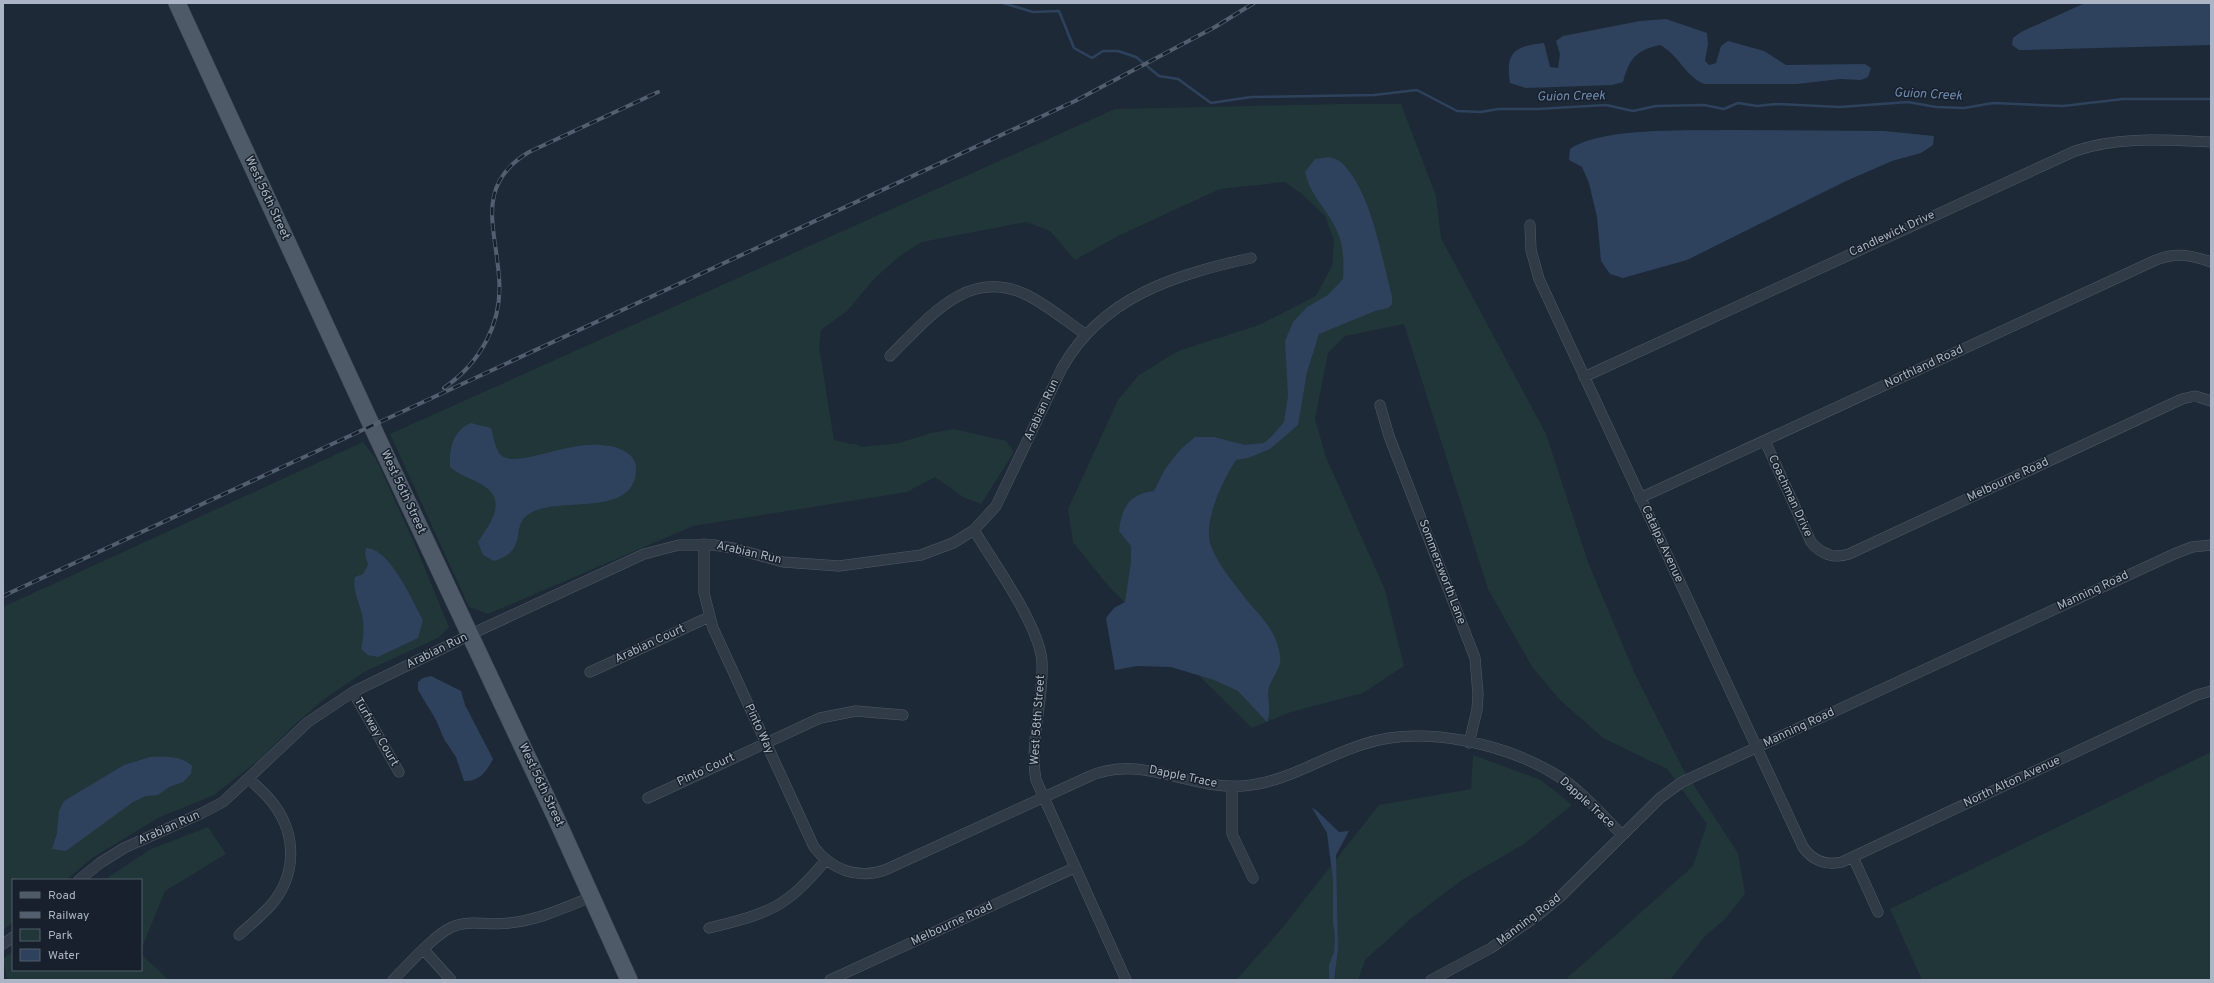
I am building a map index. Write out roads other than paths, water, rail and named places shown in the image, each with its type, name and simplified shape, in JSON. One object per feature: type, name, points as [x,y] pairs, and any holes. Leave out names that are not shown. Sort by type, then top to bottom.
[{"type":"main road","name":"West 56th Street","points":[[177,3],[471,635],[629,980]]},
{"type":"street","name":"Candlewick Drive","points":[[1584,377],[2075,150],[2100,143],[2126,140],[2211,142]]},
{"type":"street","name":"Catalpa Avenue","points":[[1530,225],[1531,250],[1539,278],[1803,847],[1812,857]]},
{"type":"street","name":"Northland Road","points":[[1640,498],[2156,260],[2180,254],[2197,256],[2211,262]]},
{"type":"street","name":"Arabian Run","points":[[81,879],[100,863],[124,848],[216,806],[249,779],[308,722],[353,692],[644,554],[667,547],[704,544],[733,548],[783,562],[815,566],[843,566],[933,552],[953,543],[974,530],[986,518],[1000,499],[1062,368],[1085,334],[1112,310],[1148,290],[1194,273],[1251,258]]},
{"type":"street","points":[[890,356],[947,301],[961,293],[984,287],[1008,288],[1026,295],[1085,334]]},
{"type":"street","name":"Melbourne Road","points":[[1817,549],[1830,556],[1849,554],[2182,399],[2200,397],[2211,401]]},
{"type":"street","name":"Sommersworth Lane","points":[[1380,405],[1389,436],[1475,658],[1478,694],[1477,710],[1469,742]]},
{"type":"street","name":"Coachman Drive","points":[[1764,441],[1811,542],[1817,549]]},
{"type":"street","name":"West 58th Street","points":[[974,530],[1038,638],[1042,663],[1034,765],[1036,780],[1074,868],[1126,980]]},
{"type":"street","name":"Pinto Way","points":[[704,544],[704,592],[709,617],[716,637],[814,847],[826,860]]},
{"type":"street","name":"Manning Road","points":[[1431,980],[1496,944],[1537,916],[1670,789],[2174,554],[2192,547],[2211,545]]},
{"type":"street","name":"Arabian Court","points":[[590,672],[709,617]]},
{"type":"street","name":"North Alton Avenue","points":[[1812,857],[1829,864],[1842,862],[2190,698],[2211,691]]},
{"type":"street","name":"Turfway Court","points":[[353,692],[399,772]]},
{"type":"street","name":"Pinto Court","points":[[648,798],[765,742],[813,721],[836,714],[861,711],[903,715]]},
{"type":"street","name":"Dapple Trace","points":[[826,860],[840,869],[856,873],[881,871],[1092,775],[1122,768],[1148,770],[1200,783],[1232,786],[1265,783],[1285,778],[1354,747],[1381,739],[1428,735],[1469,742],[1522,758],[1552,772],[1580,794],[1622,835]]},
{"type":"street","points":[[239,934],[278,896],[289,873],[291,859],[290,840],[282,817],[274,804],[249,779]]},
{"type":"street","points":[[1232,786],[1232,834],[1253,878]]},
{"type":"street","points":[[1853,857],[1878,912]]},
{"type":"street","points":[[709,928],[753,917],[775,908],[801,888],[826,860]]},
{"type":"street","name":"Melbourne Road","points":[[830,980],[1074,868]]},
{"type":"street","points":[[392,980],[446,930],[459,924],[501,924],[525,921],[591,897]]},
{"type":"street","points":[[3,944],[12,938]]},
{"type":"street","points":[[424,950],[451,980]]},
{"type":"water","points":[[2085,3],[2211,3],[2211,45],[2019,50],[2012,45],[2013,38],[2021,32]]},
{"type":"water","points":[[1666,19],[1707,33],[1708,44],[1705,61],[1709,65],[1716,63],[1721,46],[1728,41],[1764,51],[1786,65],[1865,64],[1871,68],[1868,77],[1861,80],[1840,79],[1797,84],[1704,84],[1691,76],[1667,49],[1660,45],[1639,53],[1628,67],[1623,82],[1612,85],[1526,88],[1510,83],[1509,64],[1511,58],[1514,52],[1526,46],[1544,43],[1550,67],[1558,68],[1560,54],[1556,41],[1563,36],[1640,21]]},
{"type":"water","points":[[1668,131],[1884,131],[1934,136],[1933,145],[1921,153],[1892,161],[1846,181],[1687,260],[1623,278],[1610,274],[1601,261],[1597,217],[1589,183],[1582,167],[1569,160],[1570,149],[1584,142],[1602,137],[1623,134]]},
{"type":"water","points":[[1330,157],[1343,164],[1353,177],[1368,208],[1392,296],[1392,304],[1388,308],[1375,311],[1319,334],[1307,372],[1298,425],[1270,449],[1248,458],[1236,460],[1220,489],[1212,511],[1210,523],[1210,543],[1217,558],[1233,583],[1269,627],[1276,640],[1280,655],[1280,665],[1269,687],[1269,711],[1267,722],[1238,691],[1214,680],[1171,667],[1137,666],[1115,670],[1106,618],[1114,608],[1125,602],[1131,562],[1131,546],[1119,531],[1122,515],[1128,503],[1138,495],[1154,491],[1165,469],[1180,450],[1195,437],[1214,437],[1245,445],[1264,443],[1284,422],[1288,396],[1285,341],[1293,322],[1307,307],[1328,295],[1343,279],[1343,255],[1339,237],[1329,216],[1311,189],[1305,172],[1315,159]]},
{"type":"water","points":[[471,423],[491,428],[496,447],[500,454],[512,459],[592,445],[610,446],[626,452],[632,457],[636,464],[632,485],[623,495],[609,500],[557,506],[542,509],[529,514],[523,519],[520,525],[516,545],[512,551],[494,561],[483,555],[478,542],[488,527],[495,511],[496,503],[494,496],[488,489],[479,483],[450,467],[450,454],[453,441],[460,430]]},
{"type":"water","points":[[366,548],[375,550],[392,566],[407,589],[423,620],[418,638],[378,657],[368,655],[361,649],[363,636],[362,614],[354,586],[355,577],[363,574],[368,565],[365,554]]},
{"type":"water","points":[[431,676],[461,691],[465,705],[493,759],[482,775],[474,780],[464,781],[456,757],[444,739],[436,720],[418,690],[418,682],[423,678]]},
{"type":"water","points":[[150,757],[172,757],[188,762],[192,766],[191,774],[183,782],[169,787],[158,795],[146,796],[133,802],[66,851],[52,849],[57,833],[59,811],[64,801],[124,765]]},
{"type":"water","points":[[1312,808],[1339,832],[1349,831],[1336,855],[1338,949],[1334,980],[1329,980],[1329,965],[1334,952],[1335,937],[1333,922],[1333,880],[1327,833]]},
{"type":"waterway","name":"Guion Creek","points":[[1003,3],[1033,12],[1059,11],[1074,48],[1092,58],[1103,51],[1118,51],[1136,57],[1159,76],[1178,79],[1211,103],[1251,97],[1374,95],[1417,90],[1457,111],[1481,112],[1498,109],[1537,109],[1606,105],[1633,111],[1656,106],[1704,105],[1724,109],[1738,103],[1757,106],[1776,104],[1840,107],[1908,102],[1936,107],[1964,108],[1993,103],[2063,106],[2123,99],[2211,99]]},
{"type":"railway","points":[[3,596],[1075,101],[1215,27],[1254,3]]},
{"type":"railway","points":[[444,388],[468,367],[478,354],[493,326],[497,311],[499,278],[492,209],[495,193],[501,179],[512,165],[529,152],[658,92]]}]
